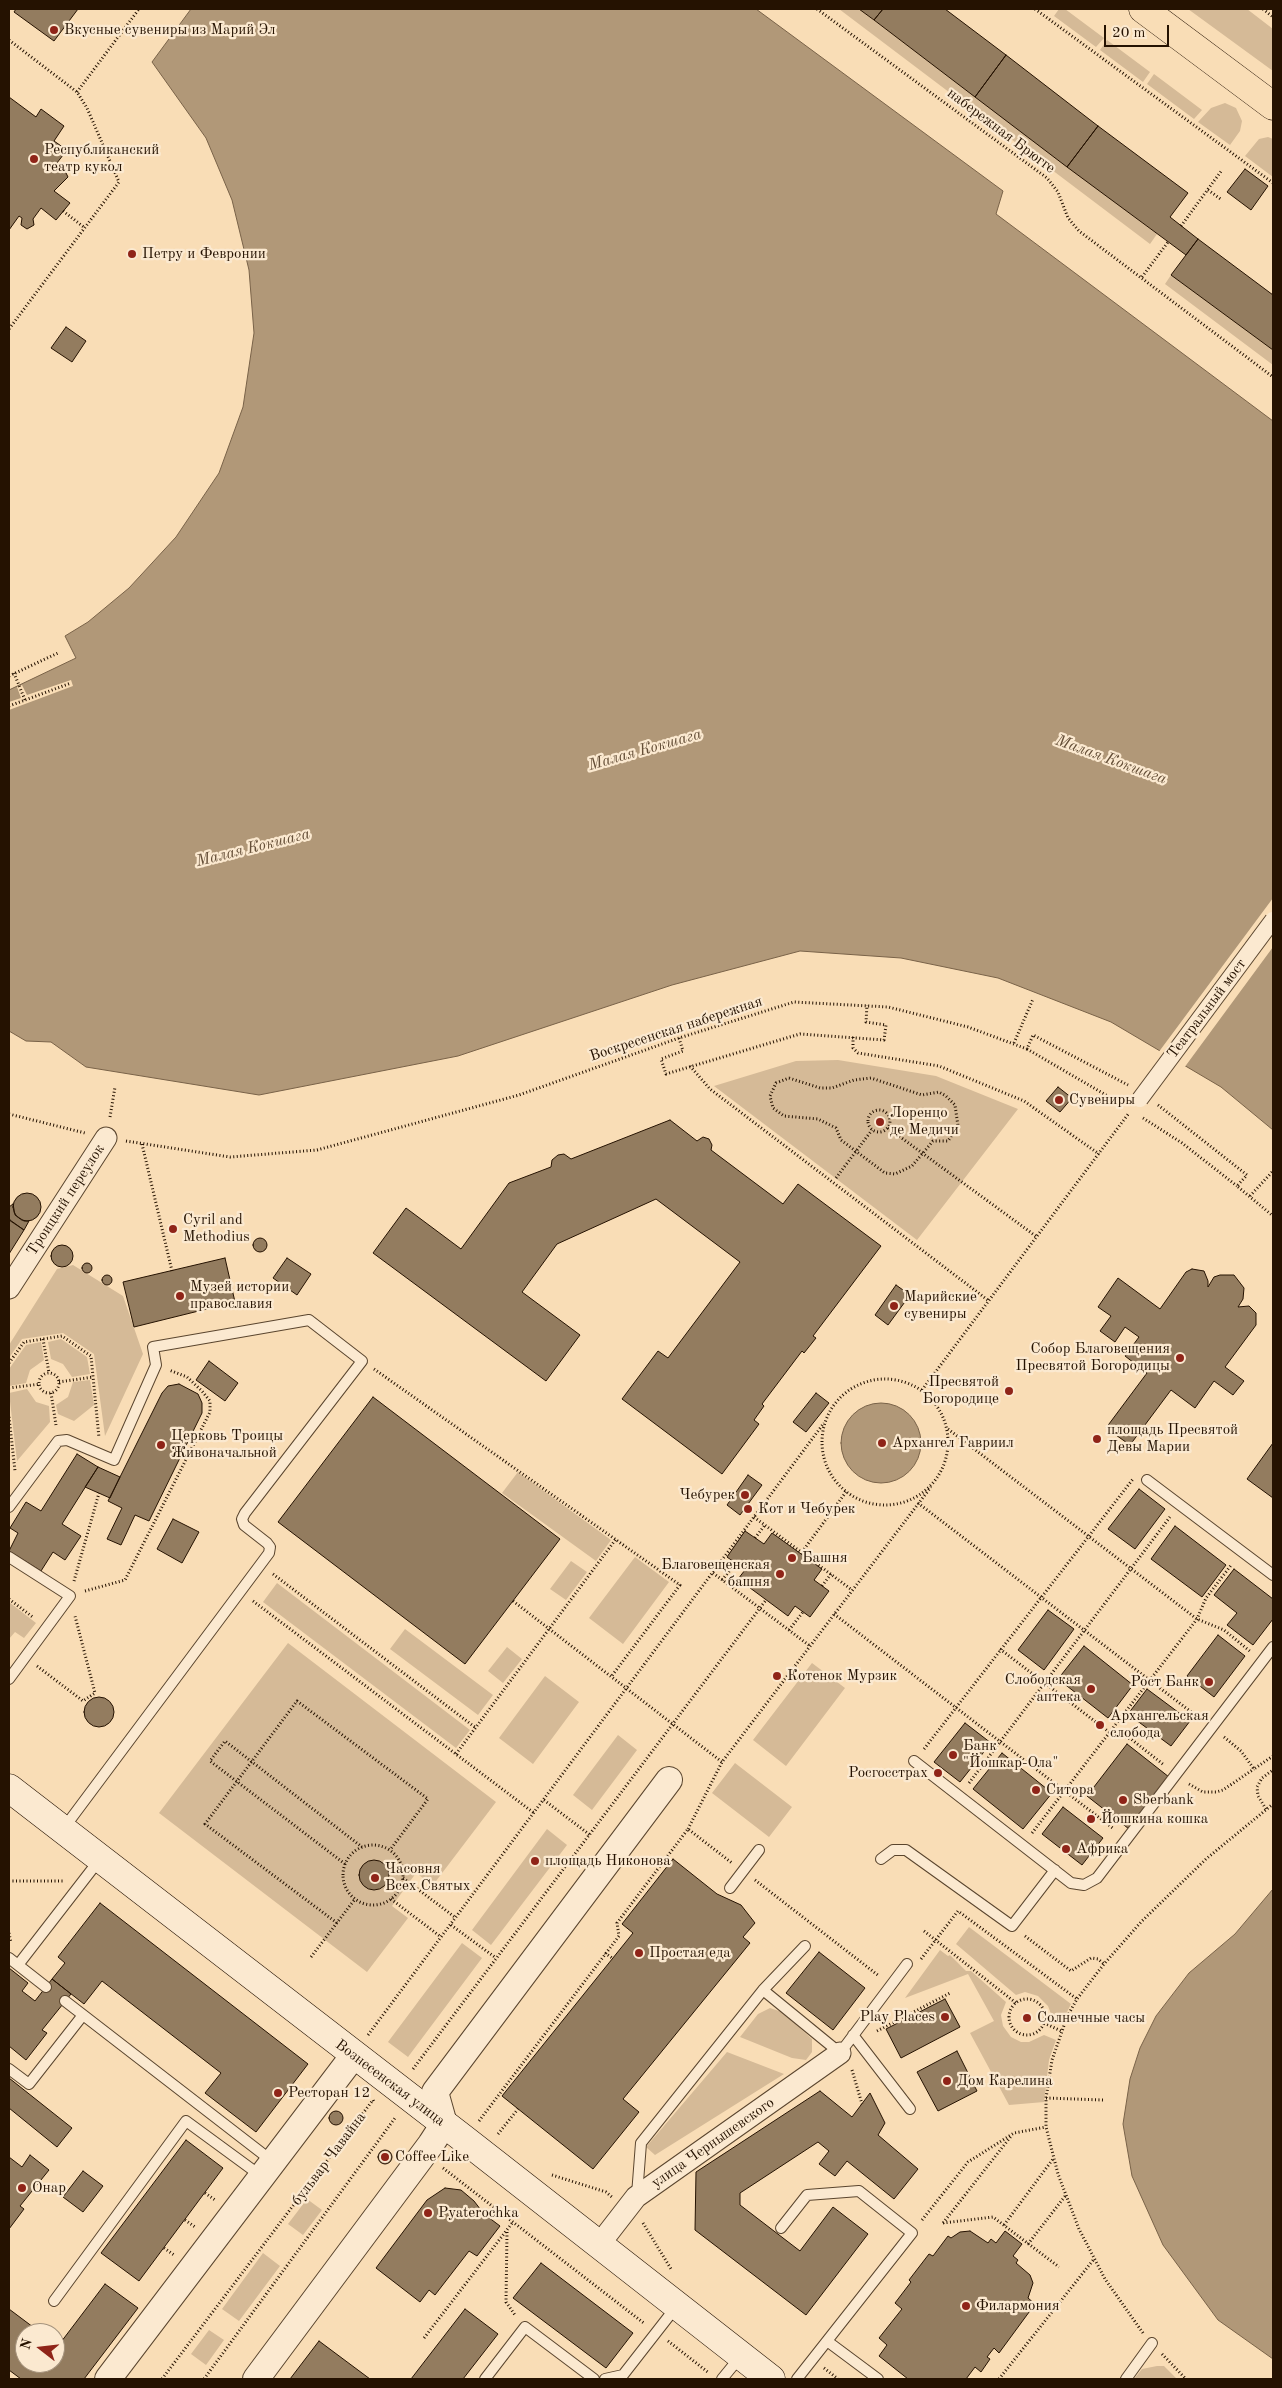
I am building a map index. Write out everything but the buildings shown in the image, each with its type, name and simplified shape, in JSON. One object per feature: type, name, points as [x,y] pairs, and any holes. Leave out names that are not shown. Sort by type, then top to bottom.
[{"type":"main road","points":[[1143,9],[1272,104]]},
{"type":"main road","name":"Вознесенская улица","points":[[9,1788],[101,1859],[361,2045],[410,2095],[444,2124],[676,2307],[771,2379]]},
{"type":"street","name":"Театральный мост","points":[[1136,1093],[1273,920]]},
{"type":"street","name":"Троицкий переулок","points":[[9,1288],[106,1138]]},
{"type":"street","points":[[410,2095],[669,1780]]},
{"type":"street","points":[[108,2379],[361,2045]]},
{"type":"street","name":"улица Чернышевского","points":[[598,2246],[632,2206],[846,2060]]},
{"type":"street","points":[[256,2379],[444,2124]]},
{"type":"lane","points":[[9,1507],[58,1441],[67,1440],[114,1460],[156,1365],[153,1347],[309,1320],[362,1361],[244,1513],[242,1519],[244,1525],[270,1547],[269,1553],[63,1829]]},
{"type":"lane","points":[[1147,1480],[1273,1575]]},
{"type":"lane","points":[[9,1557],[70,1596],[9,1679]]},
{"type":"lane","points":[[914,1761],[1071,1883],[1084,1885],[1091,1882],[1127,1839],[1273,1646]]},
{"type":"lane","points":[[730,1888],[759,1850]]},
{"type":"lane","points":[[881,1859],[893,1850],[906,1850],[1012,1926],[1055,1870]]},
{"type":"lane","points":[[18,1965],[101,1859]]},
{"type":"lane","points":[[632,2206],[641,2143],[763,1990],[805,1946]]},
{"type":"lane","points":[[9,1958],[46,1987]]},
{"type":"lane","points":[[763,1990],[846,2060],[856,2038],[907,1964]]},
{"type":"lane","points":[[65,2001],[268,2169]]},
{"type":"lane","points":[[9,2069],[29,2084],[83,2016]]},
{"type":"lane","points":[[856,2038],[910,2109]]},
{"type":"lane","points":[[54,2301],[186,2121],[268,2169]]},
{"type":"lane","points":[[781,2228],[807,2195],[859,2191],[912,2233],[799,2376]]},
{"type":"lane","points":[[605,2379],[623,2375],[676,2307]]},
{"type":"lane","points":[[485,2379],[525,2327],[594,2379]]},
{"type":"lane","points":[[827,2341],[878,2379]]},
{"type":"lane","points":[[1126,2379],[1152,2343]]},
{"type":"lane","points":[[722,2379],[740,2356]]},
{"type":"path","points":[[77,92],[139,9]]},
{"type":"path","name":"набережная Брюгге","points":[[818,9],[1047,178],[1058,192],[1073,225],[1273,378]]},
{"type":"path","points":[[1035,9],[1273,183]]},
{"type":"path","points":[[1263,9],[1273,16]]},
{"type":"path","points":[[9,40],[77,92],[87,108],[119,182],[9,329]]},
{"type":"path","points":[[1180,226],[1222,170]]},
{"type":"path","points":[[1208,190],[1222,200]]},
{"type":"path","points":[[63,212],[85,228]]},
{"type":"path","points":[[1142,277],[1168,242]]},
{"type":"path","points":[[9,676],[58,652]]},
{"type":"path","points":[[14,673],[25,700]]},
{"type":"path","points":[[9,706],[71,684]]},
{"type":"path","points":[[1014,1043],[1033,999]]},
{"type":"path","name":"Воскресенская набережная","points":[[9,1114],[106,1138],[230,1157],[317,1150],[519,1094],[680,1038],[794,1002],[888,1007],[968,1027],[1014,1043],[1068,1071]]},
{"type":"path","points":[[680,1038],[683,1051],[661,1059],[666,1074],[800,1034],[854,1036],[884,1040],[886,1025],[866,1022],[867,1005]]},
{"type":"path","points":[[922,1390],[1099,1154],[1136,1093],[1033,1035],[1027,1049]]},
{"type":"path","points":[[854,1036],[853,1048],[858,1053],[939,1066],[1024,1101],[1099,1154]]},
{"type":"path","points":[[690,1066],[710,1089],[989,1301]]},
{"type":"path","points":[[789,1078],[820,1088],[832,1088],[854,1080],[871,1078],[922,1095],[939,1092],[946,1096],[954,1105],[958,1126],[948,1141],[933,1141],[922,1152],[912,1166],[895,1174],[885,1173],[842,1140],[836,1128],[818,1119],[784,1116],[773,1108],[770,1096],[776,1083],[789,1078]]},
{"type":"path","points":[[106,1138],[115,1087]]},
{"type":"path","points":[[1156,1104],[1247,1175],[1238,1186]]},
{"type":"path","points":[[877,1109],[886,1112],[890,1119],[888,1128],[880,1132],[872,1130],[867,1122],[870,1114],[877,1109]]},
{"type":"path","points":[[888,1128],[1037,1236]]},
{"type":"path","points":[[836,1178],[872,1130]]},
{"type":"path","points":[[1182,1143],[1238,1186],[1273,1216]]},
{"type":"path","points":[[142,1144],[172,1271]]},
{"type":"path","points":[[1250,1196],[1273,1170]]},
{"type":"path","points":[[9,1363],[24,1342],[62,1336],[91,1356],[101,1454]]},
{"type":"path","points":[[44,1339],[48,1373]]},
{"type":"path","points":[[362,1361],[680,1585],[611,1677]]},
{"type":"path","points":[[70,1596],[125,1580],[210,1412],[210,1401],[186,1377],[156,1365]]},
{"type":"path","points":[[48,1373],[55,1374],[59,1382],[58,1388],[51,1392],[45,1392],[40,1384],[41,1378],[48,1373]]},
{"type":"path","points":[[59,1382],[93,1377]]},
{"type":"path","points":[[361,2045],[824,1423],[834,1403],[845,1393],[868,1380],[887,1378],[905,1381],[922,1390],[933,1400],[943,1415],[948,1429],[948,1453],[942,1471],[722,1762],[688,1829],[617,1923],[619,1936],[478,2120],[485,2125]]},
{"type":"path","points":[[9,1388],[40,1384]]},
{"type":"path","points":[[51,1392],[58,1441]]},
{"type":"path","points":[[9,1417],[18,1494]]},
{"type":"path","points":[[824,1423],[822,1445],[826,1464],[833,1479],[846,1492],[862,1502],[880,1506],[898,1505],[916,1498],[931,1487]]},
{"type":"path","points":[[948,1429],[1197,1618],[1224,1630],[1262,1661]]},
{"type":"path","points":[[914,1761],[1129,1482],[1139,1478],[1147,1480]]},
{"type":"path","points":[[801,1553],[846,1492]]},
{"type":"path","points":[[918,1503],[1212,1727],[1240,1751],[1254,1769]]},
{"type":"path","points":[[960,1796],[1180,1504]]},
{"type":"path","points":[[754,1517],[852,1590]]},
{"type":"path","points":[[755,1538],[764,1525]]},
{"type":"path","points":[[456,1754],[616,1539]]},
{"type":"path","points":[[1023,1845],[1197,1618],[1206,1598],[1242,1552]]},
{"type":"path","points":[[722,1580],[736,1563]]},
{"type":"path","points":[[261,1565],[476,1728]]},
{"type":"path","points":[[713,1573],[810,1646]]},
{"type":"path","points":[[822,1586],[831,1574]]},
{"type":"path","points":[[240,1592],[534,1813]]},
{"type":"path","points":[[9,1599],[47,1627]]},
{"type":"path","points":[[410,2095],[496,1958],[766,1600]]},
{"type":"path","points":[[513,1601],[722,1762]]},
{"type":"path","points":[[789,1630],[803,1612]]},
{"type":"path","points":[[834,1614],[1127,1839]]},
{"type":"path","points":[[1000,1649],[1109,1732],[1131,1739],[1196,1790],[1216,1792],[1223,1790],[1273,1756]]},
{"type":"path","points":[[25,1657],[83,1701]]},
{"type":"path","points":[[337,1923],[205,1824],[297,1701],[428,1800],[390,1850]]},
{"type":"path","points":[[345,1864],[210,1761],[225,1741],[362,1847]]},
{"type":"path","points":[[1266,1809],[1258,1796],[1257,1787],[1262,1778],[1273,1770]]},
{"type":"path","points":[[544,1800],[590,1835]]},
{"type":"path","points":[[1186,2379],[1152,2343],[1104,2279],[1078,2229],[1054,2159],[1046,2127],[1046,2098],[1052,2060],[1061,2031],[1077,1999],[1104,1964],[1141,1922],[1206,1860],[1273,1804]]},
{"type":"path","points":[[688,1829],[891,1985]]},
{"type":"path","points":[[378,1845],[390,1850],[402,1867],[403,1878],[399,1889],[391,1899],[374,1905],[355,1899],[344,1883],[345,1864],[355,1851],[362,1847],[378,1845]]},
{"type":"path","points":[[403,1878],[456,1918]]},
{"type":"path","points":[[9,1881],[83,1882]]},
{"type":"path","points":[[311,1957],[355,1899]]},
{"type":"path","points":[[391,1899],[442,1937]]},
{"type":"path","points":[[958,1911],[1077,1999]]},
{"type":"path","points":[[451,1925],[496,1958]]},
{"type":"path","points":[[1012,1926],[1071,1971],[1091,1958],[1098,1959],[1104,1964]]},
{"type":"path","points":[[924,1931],[1016,2003]]},
{"type":"path","points":[[605,1953],[612,1958]]},
{"type":"path","points":[[856,2038],[950,1993]]},
{"type":"path","points":[[1026,1999],[1039,2003],[1044,2009],[1044,2023],[1041,2029],[1028,2036],[1015,2031],[1009,2018],[1010,2011],[1016,2003],[1026,1999]]},
{"type":"path","points":[[1044,2023],[1061,2031]]},
{"type":"path","points":[[846,2060],[862,2104]]},
{"type":"path","name":"бульвар Чавайна","points":[[204,2379],[396,2118],[410,2095]]},
{"type":"path","points":[[1046,2098],[1104,2100]]},
{"type":"path","name":"бульвар Чавайна","points":[[162,2379],[373,2100],[378,2104]]},
{"type":"path","points":[[498,2135],[518,2109]]},
{"type":"path","points":[[912,2233],[968,2162],[1014,2133],[1046,2127]]},
{"type":"path","points":[[491,2130],[505,2141]]},
{"type":"path","points":[[1014,2133],[943,2223],[993,2217],[1015,2236],[1060,2267]]},
{"type":"path","points":[[1004,2225],[1054,2159]]},
{"type":"path","points":[[443,2168],[717,2379]]},
{"type":"path","points":[[544,2170],[552,2175],[606,2192],[632,2206],[674,2274]]},
{"type":"path","points":[[1028,2244],[1066,2196]]},
{"type":"path","points":[[424,2338],[513,2222]]},
{"type":"path","points":[[507,2230],[506,2302],[525,2327]]},
{"type":"path","points":[[999,2379],[1094,2259]]},
{"type":"path","points":[[799,2376],[822,2367],[838,2379]]},
{"type":"shaded area","points":[[839,9],[859,9],[1157,234],[1150,244]]},
{"type":"shaded area","points":[[1059,9],[1065,9],[1104,38],[1096,47],[1054,16]]},
{"type":"shaded area","points":[[1188,9],[1247,9],[1273,29],[1273,71]]},
{"type":"shaded area","points":[[1107,40],[1150,72],[1143,82],[1100,50]]},
{"type":"shaded area","points":[[1154,74],[1202,110],[1194,119],[1147,84]]},
{"type":"shaded area","points":[[1225,103],[1236,108],[1242,121],[1240,131],[1230,145],[1198,122],[1211,108]]},
{"type":"shaded area","points":[[1268,137],[1273,139],[1273,177],[1245,156],[1259,139]]},
{"type":"shaded area","points":[[1171,275],[1273,350],[1273,365],[1165,284]]},
{"type":"shaded area","points":[[838,1060],[936,1076],[1018,1109],[917,1240],[714,1086],[796,1061]]},
{"type":"shaded area","points":[[73,1265],[123,1296],[143,1354],[105,1436],[94,1354],[63,1333],[22,1339],[9,1358],[9,1345],[57,1269]]},
{"type":"shaded area","points":[[61,1339],[87,1357],[90,1374],[72,1377],[63,1364],[51,1359],[48,1342]]},
{"type":"shaded area","points":[[41,1342],[44,1360],[30,1370],[26,1383],[9,1386],[9,1369],[26,1345]]},
{"type":"shaded area","points":[[90,1380],[94,1405],[74,1421],[58,1414],[56,1405],[68,1397],[73,1382]]},
{"type":"shaded area","points":[[27,1389],[36,1402],[49,1406],[50,1422],[17,1461],[9,1393]]},
{"type":"shaded area","points":[[518,1472],[611,1540],[596,1561],[502,1493]]},
{"type":"shaded area","points":[[635,1557],[669,1582],[623,1644],[589,1618]]},
{"type":"shaded area","points":[[571,1561],[587,1572],[566,1600],[550,1589]]},
{"type":"shaded area","points":[[277,1583],[470,1730],[456,1748],[263,1602]]},
{"type":"shaded area","points":[[9,1602],[36,1623],[24,1638],[15,1632],[9,1639]]},
{"type":"shaded area","points":[[405,1629],[493,1695],[478,1715],[390,1649]]},
{"type":"shaded area","points":[[288,1643],[496,1802],[433,1885],[416,1873],[392,1906],[408,1918],[367,1972],[159,1813]]},
{"type":"shaded area","points":[[507,1647],[522,1659],[503,1683],[488,1671]]},
{"type":"shaded area","points":[[812,1663],[845,1688],[786,1766],[753,1740]]},
{"type":"shaded area","points":[[545,1676],[579,1702],[533,1764],[499,1738]]},
{"type":"shaded area","points":[[618,1735],[637,1750],[592,1810],[573,1795]]},
{"type":"shaded area","points":[[735,1763],[792,1807],[769,1837],[712,1793]]},
{"type":"shaded area","points":[[547,1829],[567,1845],[491,1945],[472,1930]]},
{"type":"shaded area","points":[[969,1927],[1071,2004],[1063,2020],[1051,2014],[1048,2006],[1038,1996],[1025,1992],[1016,1995],[956,1944]]},
{"type":"shaded area","points":[[462,1943],[482,1958],[408,2057],[388,2042]]},
{"type":"shaded area","points":[[940,1950],[948,1956],[950,1955],[966,1971],[971,1971],[1006,2002],[1001,2015],[1003,2026],[1011,2037],[1021,2042],[1029,2042],[1044,2035],[1056,2040],[1049,2060],[1044,2102],[1009,2105],[970,2033],[994,2021],[968,1974],[905,1998]]},
{"type":"shaded area","points":[[770,2008],[782,2012],[812,2039],[812,2052],[806,2060],[792,2058],[740,2037],[758,2014]]},
{"type":"shaded area","points":[[727,2052],[784,2074],[655,2155],[646,2147]]},
{"type":"shaded area","points":[[307,2199],[322,2210],[303,2235],[288,2224]]},
{"type":"shaded area","points":[[263,2253],[280,2266],[239,2321],[222,2309]]},
{"type":"shaded area","points":[[209,2330],[224,2340],[206,2365],[191,2354]]},
{"type":"shaded area","points":[[1164,2366],[1177,2379],[1134,2379],[1142,2369]]},
{"type":"water","name":"Малая Кокшага","points":[[191,9],[756,9],[1003,191],[996,214],[1273,421],[1273,1130],[1221,1087],[1111,1022],[998,978],[901,958],[800,951],[672,985],[458,1056],[259,1095],[86,1067],[51,1042],[26,1041],[9,1031],[9,690],[76,658],[65,636],[88,622],[129,588],[176,537],[219,473],[243,407],[254,333],[249,270],[232,200],[206,138],[152,62]]},
{"type":"water","points":[[873,1403],[889,1403],[910,1414],[921,1435],[921,1451],[910,1472],[889,1483],[873,1483],[859,1477],[847,1465],[841,1451],[841,1435],[847,1421],[859,1409]]},
{"type":"water","points":[[1273,1889],[1273,2359],[1218,2320],[1163,2245],[1132,2176],[1123,2124],[1130,2079],[1140,2048],[1156,2016],[1189,1973],[1235,1934]]},
{"type":"pier","points":[[71,680],[73,686],[9,710],[9,702],[21,698],[17,687],[19,686],[22,685],[27,695]]},
{"type":"pier","points":[[1273,898],[1273,947],[1184,1068],[1158,1053]]},
{"type":"place","name":"Вкусные сувениры из Марий Эл","points":[[54,30]]},
{"type":"place","name":"Республиканский театр кукол","points":[[34,159]]},
{"type":"place","name":"Петру и Февронии","points":[[132,254]]},
{"type":"place","name":"Сувениры","points":[[1059,1100]]},
{"type":"place","name":"Лоренцо де Медичи","points":[[880,1122]]},
{"type":"place","name":"Cyril and Methodius","points":[[173,1229]]},
{"type":"place","name":"Музей истории православия","points":[[180,1296]]},
{"type":"place","name":"Марийские сувениры","points":[[894,1306]]},
{"type":"place","name":"Собор Благовещения Пресвятой Богородицы","points":[[1180,1358]]},
{"type":"place","name":"Пресвятой Богородице","points":[[1009,1391]]},
{"type":"place","name":"площадь Пресвятой Девы Марии","points":[[1097,1439]]},
{"type":"place","name":"Архангел Гавриил","points":[[882,1443]]},
{"type":"place","name":"Церковь Троицы Живоначальной","points":[[161,1445]]},
{"type":"place","name":"Чебурек","points":[[745,1495]]},
{"type":"place","name":"Кот и Чебурек","points":[[748,1509]]},
{"type":"place","name":"Башня","points":[[792,1558]]},
{"type":"place","name":"Благовещенская башня","points":[[780,1574]]},
{"type":"place","name":"Котенок Мурзик","points":[[777,1676]]},
{"type":"place","name":"Рост Банк","points":[[1209,1682]]},
{"type":"place","name":"Слободская аптека","points":[[1091,1689]]},
{"type":"place","name":"Архангельская слобода","points":[[1100,1725]]},
{"type":"place","name":"Банк \"Йошкар-Ола\"","points":[[953,1755]]},
{"type":"place","name":"Росгосстрах","points":[[938,1773]]},
{"type":"place","name":"Ситора","points":[[1036,1790]]},
{"type":"place","name":"Sberbank","points":[[1123,1800]]},
{"type":"place","name":"Йошкина кошка","points":[[1091,1819]]},
{"type":"place","name":"Африка","points":[[1066,1849]]},
{"type":"place","name":"площадь Никонова","points":[[535,1861]]},
{"type":"place","name":"Часовня Всех Святых","points":[[375,1878]]},
{"type":"place","name":"Простая еда","points":[[639,1953]]},
{"type":"place","name":"Play Places","points":[[945,2017]]},
{"type":"place","name":"Солнечные часы","points":[[1027,2018]]},
{"type":"place","name":"Дом Карелина","points":[[947,2081]]},
{"type":"place","name":"Ресторан 12","points":[[278,2093]]},
{"type":"place","name":"Coffee Like","points":[[385,2157]]},
{"type":"place","name":"Онар","points":[[22,2188]]},
{"type":"place","name":"Pyaterochka","points":[[428,2213]]},
{"type":"place","name":"Филармония","points":[[966,2306]]}]
